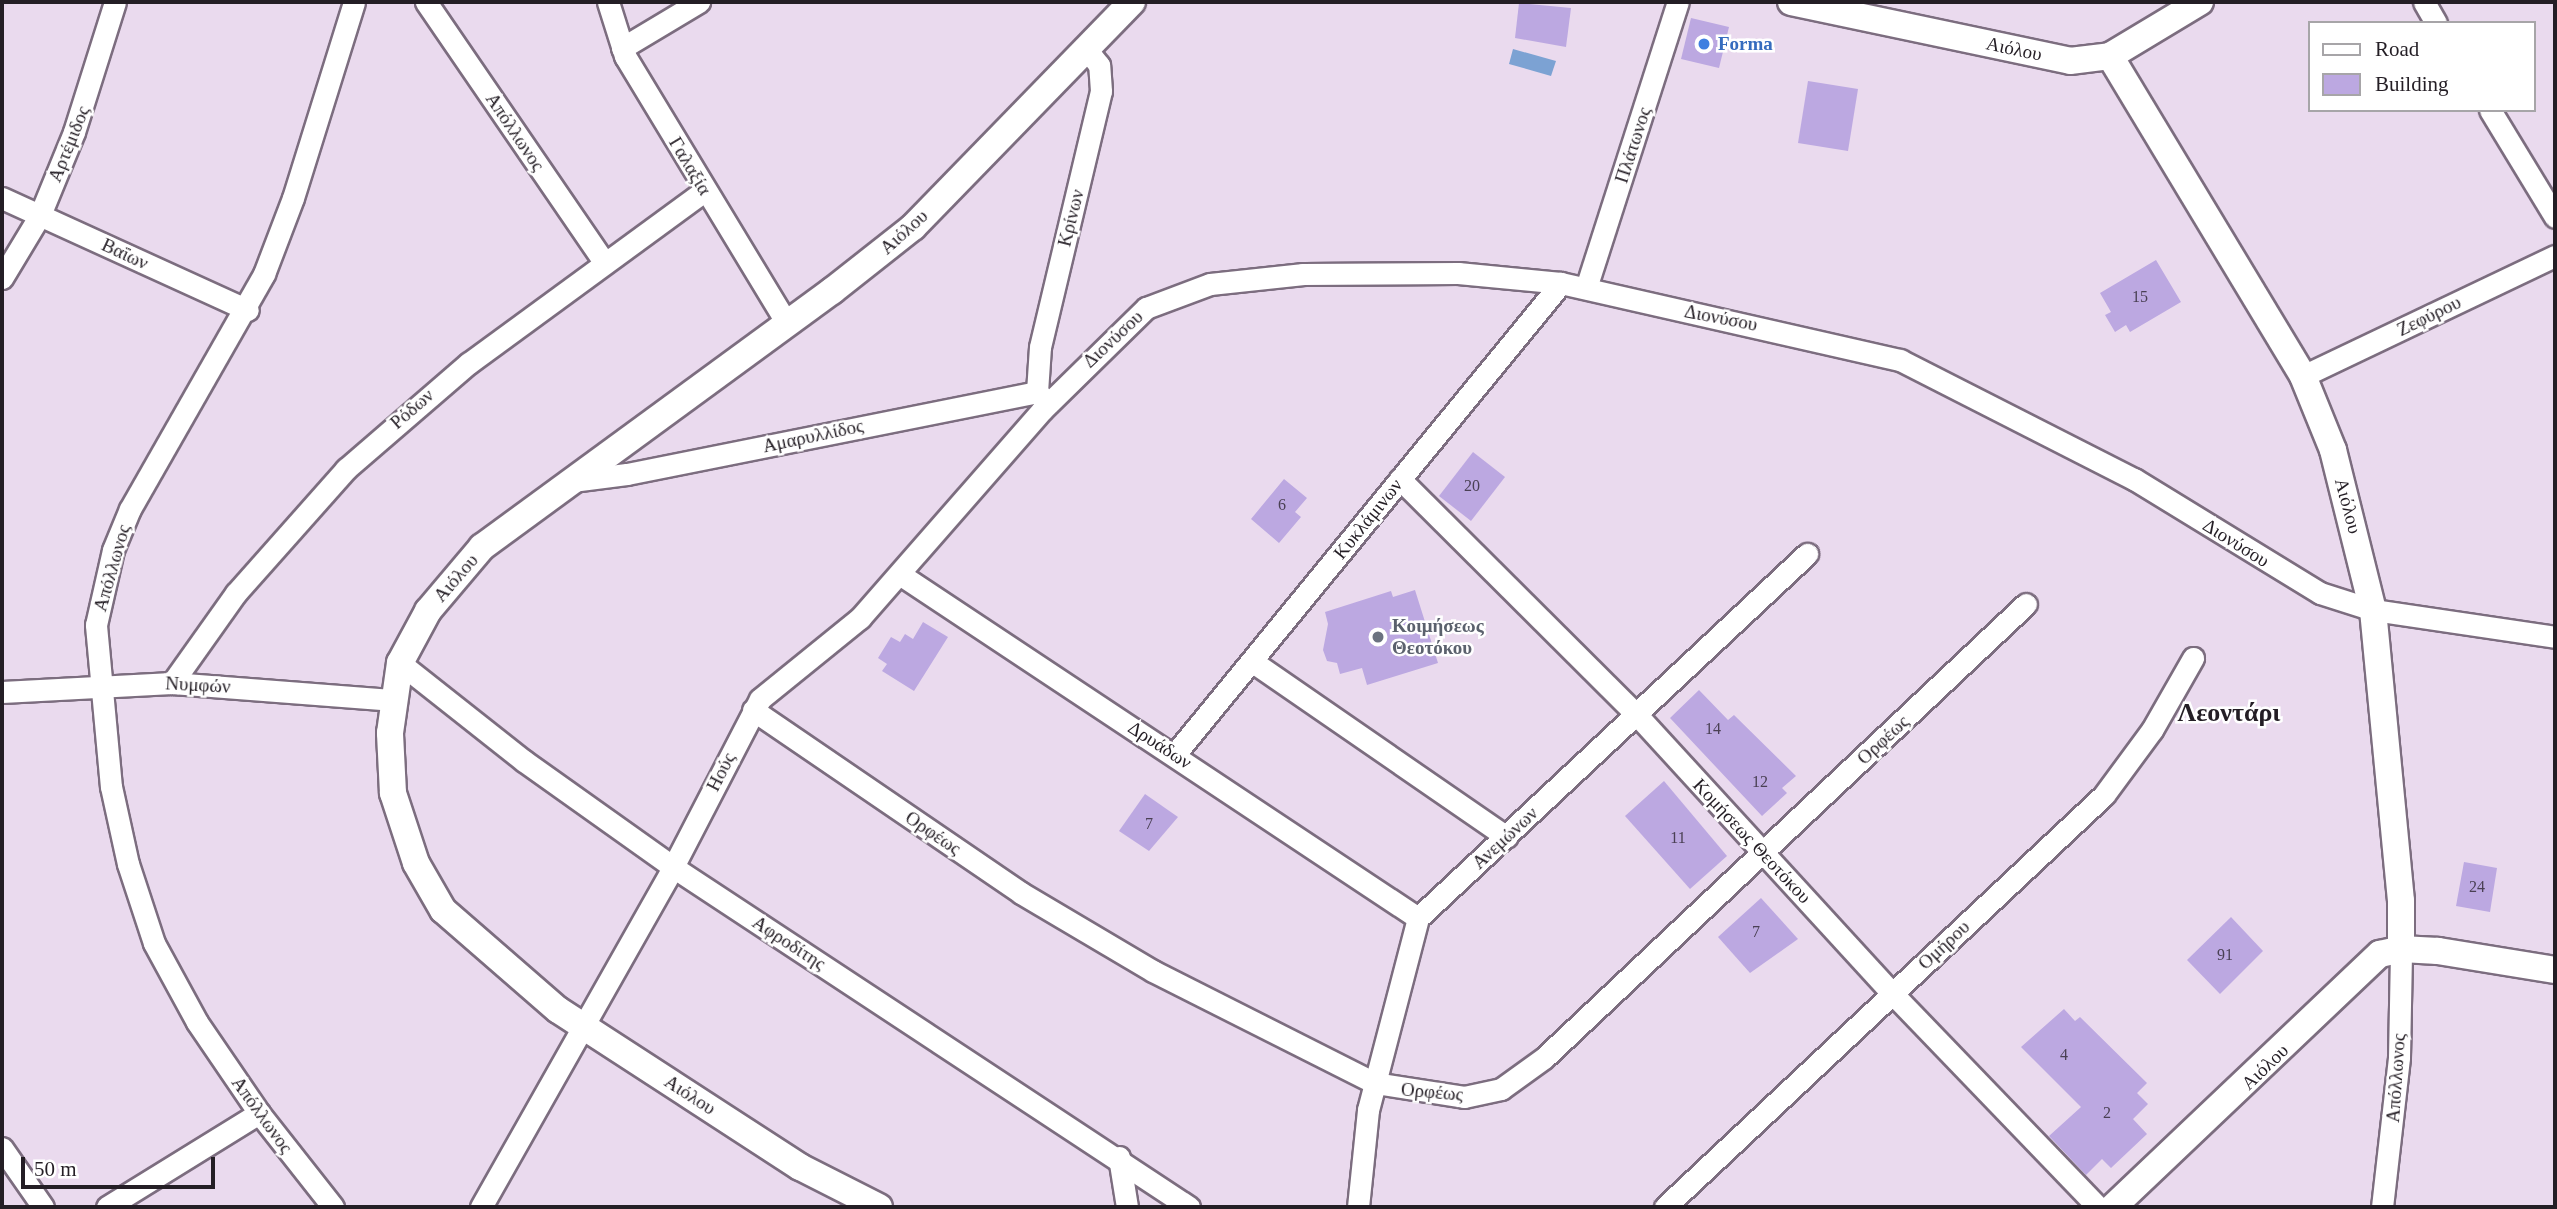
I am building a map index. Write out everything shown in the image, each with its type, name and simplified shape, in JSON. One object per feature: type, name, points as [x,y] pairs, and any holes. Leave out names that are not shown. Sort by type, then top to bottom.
[{"type":"street","name":"Αρτέμιδος","points":[[2,278],[40,215],[87,97],[114,2]]},
{"type":"street","name":"Απόλλωνος","points":[[333,1207],[258,1113],[197,1022],[154,943],[128,864],[111,787],[98,684],[96,625],[113,550],[157,459],[248,310],[293,198],[354,2]]},
{"type":"street","name":"Απόλλωνος","points":[[426,2],[604,262]]},
{"type":"street","name":"Γαλαξία","points":[[608,2],[622,48],[704,191],[787,323]]},
{"type":"street","points":[[622,48],[699,2]]},
{"type":"street","name":"Αιόλου","points":[[878,1207],[800,1167],[584,1026],[477,944],[429,890],[406,839],[393,793],[390,746],[400,663],[428,611],[464,565],[512,523],[787,323],[913,227],[1132,2]]},
{"type":"street","name":"Πλάτωνος","points":[[1586,289],[1678,2]]},
{"type":"street","name":"Αιόλου","points":[[1791,2],[2070,61],[2110,56],[2303,376],[2333,450],[2373,610],[2401,901],[2400,949],[2380,954],[2113,1207]]},
{"type":"street","points":[[2110,56],[2200,2]]},
{"type":"street","points":[[2424,2],[2436,21]]},
{"type":"street","name":"Κρίνων","points":[[1042,397],[1040,347],[1101,91],[1099,65],[1086,49]]},
{"type":"street","points":[[2491,112],[2555,217]]},
{"type":"street","name":"Ρόδων","points":[[172,683],[236,593],[346,469],[443,384],[604,262],[704,191]]},
{"type":"street","name":"Βαΐων","points":[[2,198],[248,310]]},
{"type":"street","name":"Ζεφύρου","points":[[2303,376],[2555,256]]},
{"type":"street","name":"Διονύσου","points":[[1042,397],[1146,308],[1210,284],[1303,274],[1433,273],[1562,283],[1763,326],[1918,367],[2134,479],[2303,584],[2373,610],[2555,637]]},
{"type":"street","name":"Κυκλάμινων","points":[[1175,754],[1562,283]]},
{"type":"street","name":"Αμαρυλλίδος","points":[[572,481],[627,474],[1042,397]]},
{"type":"street","name":"Ηούς","points":[[481,1207],[673,867],[753,710],[784,676],[860,618],[901,575],[1042,397]]},
{"type":"street","name":"Κομήσεως Θεοτόκου","points":[[1400,479],[1637,715],[1892,993],[2098,1207]]},
{"type":"street","name":"Ανεμώνων","points":[[1418,918],[1807,554]]},
{"type":"street","name":"Δρυάδων","points":[[901,575],[1175,754],[1418,918]]},
{"type":"street","name":"Ορφέως","points":[[753,710],[1021,893],[1153,971],[1375,1083],[1464,1097],[1501,1089],[1522,1077],[2026,604]]},
{"type":"street","name":"Ομήρου","points":[[1665,1207],[2111,787],[2152,730],[2193,658]]},
{"type":"street","points":[[1253,662],[1507,837]]},
{"type":"street","name":"Αφροδίτης","points":[[400,663],[524,761],[673,867],[1119,1157],[1189,1207]]},
{"type":"street","name":"Νυμφών","points":[[2,692],[98,684],[172,683],[394,700]]},
{"type":"street","points":[[1358,1207],[1375,1083],[1418,918]]},
{"type":"street","name":"Απόλλωνος","points":[[2382,1207],[2399,1057],[2400,949]]},
{"type":"street","points":[[2400,949],[2555,970]]},
{"type":"street","points":[[107,1207],[258,1113]]},
{"type":"street","points":[[2,1148],[43,1207]]},
{"type":"street","points":[[1119,1157],[1127,1207]]},
{"type":"water","points":[[1513,49],[1556,61],[1551,76],[1509,64]]},
{"type":"building","points":[[1519,3],[1571,8],[1566,47],[1515,38]]},
{"type":"building","points":[[1691,18],[1729,27],[1719,68],[1681,59]]},
{"type":"building","points":[[1808,81],[1858,89],[1848,151],[1798,143]]},
{"type":"building","points":[[2156,260],[2181,302],[2130,332],[2126,325],[2115,332],[2105,315],[2111,312],[2100,293]]},
{"type":"building","points":[[1473,452],[1505,477],[1471,521],[1439,496]]},
{"type":"building","points":[[1284,479],[1307,498],[1295,512],[1301,517],[1279,543],[1251,519]]},
{"type":"building","name":"Κοιμήσεως Θεοτόκου","points":[[1415,590],[1438,663],[1367,685],[1362,668],[1340,674],[1337,663],[1327,661],[1323,650],[1328,624],[1325,612],[1391,591],[1393,597]]},
{"type":"building","points":[[923,622],[948,637],[914,691],[882,671],[887,664],[878,658],[891,637],[900,642],[905,634],[913,639]]},
{"type":"building","points":[[1699,690],[1728,720],[1734,715],[1796,776],[1782,788],[1787,793],[1762,816],[1670,718]]},
{"type":"building","points":[[1664,781],[1727,856],[1690,889],[1625,816]]},
{"type":"building","points":[[1145,794],[1178,817],[1149,851],[1119,831]]},
{"type":"building","points":[[2464,862],[2497,868],[2490,912],[2456,906]]},
{"type":"building","points":[[1761,898],[1798,939],[1750,973],[1718,937]]},
{"type":"building","points":[[2231,917],[2263,951],[2220,994],[2187,960]]},
{"type":"building","points":[[2064,1009],[2075,1021],[2080,1017],[2147,1083],[2137,1093],[2148,1104],[2133,1119],[2147,1134],[2111,1168],[2102,1159],[2086,1175],[2049,1136],[2081,1107],[2021,1047]]},
{"type":"place","name":"Forma","points":[[1704,44]]},
{"type":"place","name":"Κοιμήσεως Θεοτόκου","points":[[1378,637]]},
{"type":"district","name":"Λεοντάρι","points":[[2229,713]]}]
